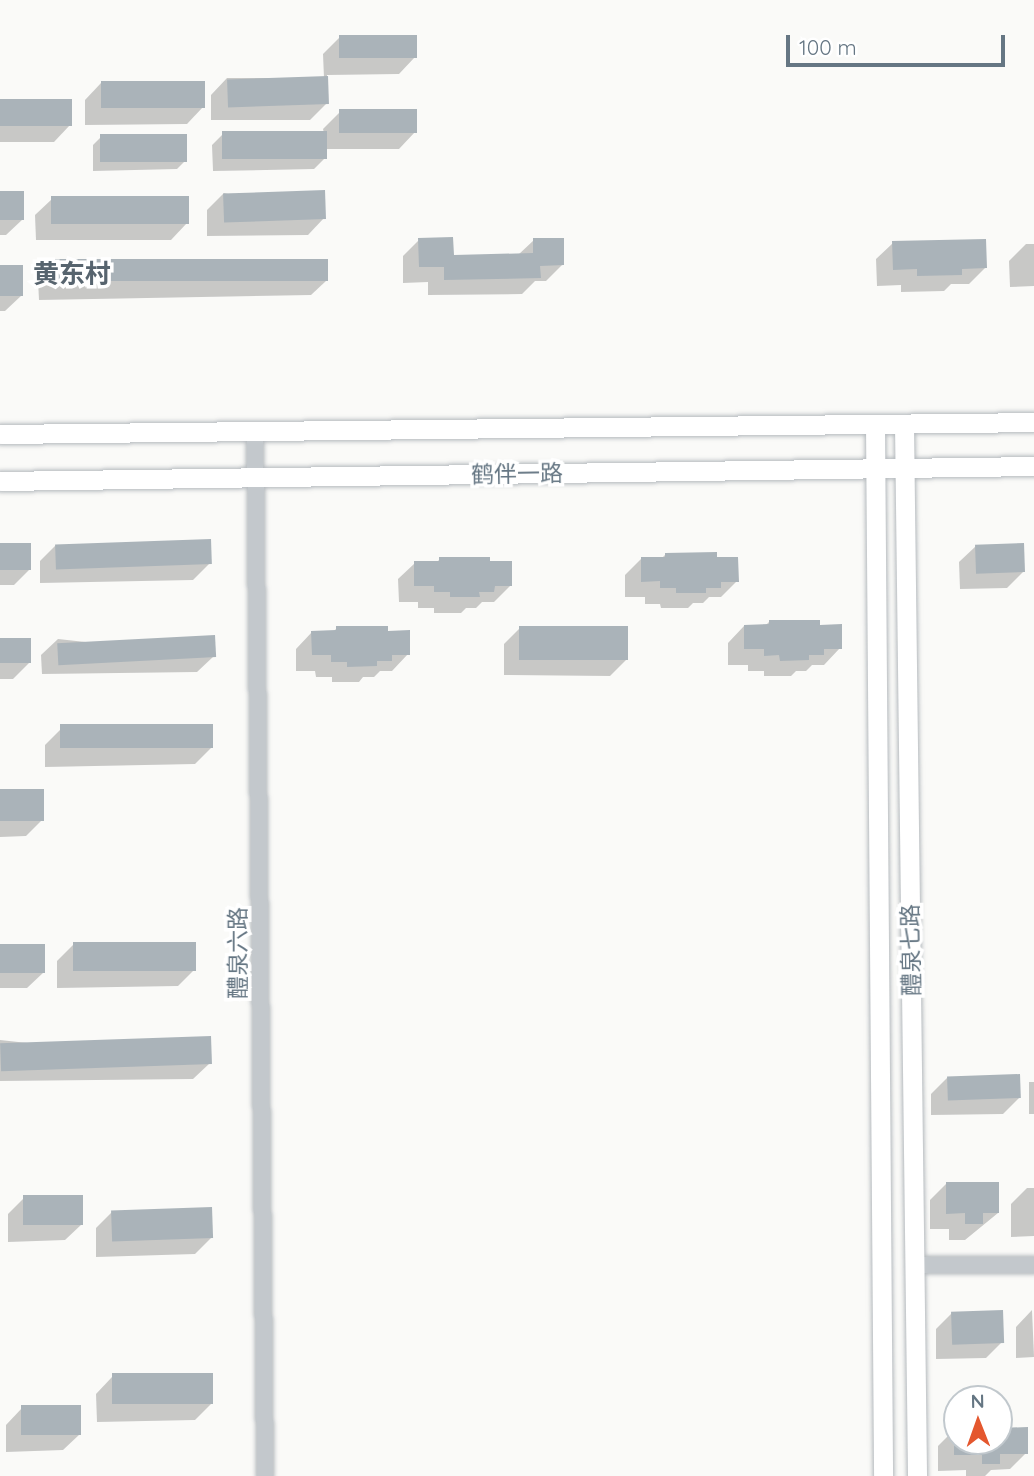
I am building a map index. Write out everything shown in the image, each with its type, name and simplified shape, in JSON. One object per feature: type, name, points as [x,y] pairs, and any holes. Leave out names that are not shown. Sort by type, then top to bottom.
[{"type":"main road","name":"鹤伴一路","points":[[0,434],[1034,422]]},
{"type":"main road","points":[[875,424],[873,469],[883,1476]]},
{"type":"main road","name":"醴泉七路","points":[[904,424],[917,1476]]},
{"type":"main road","name":"鹤伴一路","points":[[0,481],[1034,466]]},
{"type":"street","name":"醴泉六路","points":[[256,430],[265,1476]]},
{"type":"street","points":[[914,1265],[1034,1265]]},
{"type":"building","points":[[339,35],[417,35],[417,58],[339,58]]},
{"type":"building","points":[[328,76],[329,104],[228,108],[227,80]]},
{"type":"building","points":[[101,81],[205,81],[205,108],[101,108]]},
{"type":"building","points":[[0,99],[72,99],[72,126],[0,126]]},
{"type":"building","points":[[339,109],[417,109],[417,133],[339,133]]},
{"type":"building","points":[[222,131],[327,131],[327,159],[222,159]]},
{"type":"building","points":[[100,134],[187,134],[187,162],[100,162]]},
{"type":"building","points":[[325,190],[326,219],[224,223],[223,194]]},
{"type":"building","points":[[0,191],[24,191],[24,220],[0,220]]},
{"type":"building","points":[[51,196],[189,196],[189,224],[51,224]]},
{"type":"building","points":[[453,237],[454,255],[533,253],[533,238],[564,238],[564,265],[540,266],[541,278],[444,280],[444,267],[419,267],[418,238]]},
{"type":"building","points":[[986,239],[987,268],[962,269],[962,275],[917,276],[917,269],[893,270],[892,241]]},
{"type":"building","points":[[52,259],[328,259],[328,281],[52,281]]},
{"type":"building","points":[[0,265],[23,265],[23,296],[0,296]]},
{"type":"building","points":[[211,539],[212,564],[56,569],[55,544]]},
{"type":"building","points":[[0,543],[31,543],[31,570],[0,570]]},
{"type":"building","points":[[1024,543],[1025,572],[976,574],[975,545]]},
{"type":"building","points":[[717,552],[717,557],[738,557],[739,582],[721,582],[721,588],[706,588],[706,593],[676,593],[676,588],[660,588],[660,581],[641,582],[641,557],[665,557],[665,553]]},
{"type":"building","points":[[439,557],[490,557],[490,561],[512,561],[512,586],[495,586],[494,592],[479,592],[480,597],[450,597],[450,592],[434,592],[434,586],[414,586],[414,561],[439,561]]},
{"type":"building","points":[[769,620],[820,620],[820,625],[842,624],[842,649],[824,649],[824,655],[809,655],[809,660],[780,661],[779,655],[764,656],[764,649],[744,649],[744,625],[769,624]]},
{"type":"building","points":[[336,626],[388,626],[388,631],[410,630],[410,655],[392,655],[392,661],[377,661],[377,666],[347,667],[347,662],[331,662],[331,655],[312,655],[311,631],[336,630]]},
{"type":"building","points":[[519,626],[628,626],[628,660],[519,660]]},
{"type":"building","points":[[215,635],[216,657],[58,665],[57,643]]},
{"type":"building","points":[[0,638],[31,638],[31,663],[0,663]]},
{"type":"building","points":[[60,724],[213,724],[213,748],[60,748]]},
{"type":"building","points":[[0,789],[44,789],[44,821],[0,821]]},
{"type":"building","points":[[73,942],[196,942],[196,971],[73,971]]},
{"type":"building","points":[[0,944],[45,944],[45,973],[0,973]]},
{"type":"building","points":[[211,1036],[212,1064],[1,1071],[0,1043]]},
{"type":"building","points":[[1020,1074],[1021,1098],[948,1101],[947,1077]]},
{"type":"building","points":[[946,1182],[999,1182],[999,1213],[983,1213],[983,1224],[965,1224],[965,1213],[946,1214]]},
{"type":"building","points":[[23,1195],[83,1195],[83,1225],[23,1225]]},
{"type":"building","points":[[212,1207],[213,1238],[112,1242],[111,1211]]},
{"type":"building","points":[[1003,1310],[1004,1343],[952,1345],[951,1312]]},
{"type":"building","points":[[112,1373],[213,1373],[213,1404],[112,1404]]},
{"type":"building","points":[[21,1405],[81,1405],[81,1435],[21,1435]]},
{"type":"building","points":[[1028,1427],[1028,1454],[1013,1454],[1013,1428]]},
{"type":"building","points":[[982,1455],[1000,1455],[1000,1464],[982,1464]]},
{"type":"district","name":"黄东村","points":[[72,274]]}]
